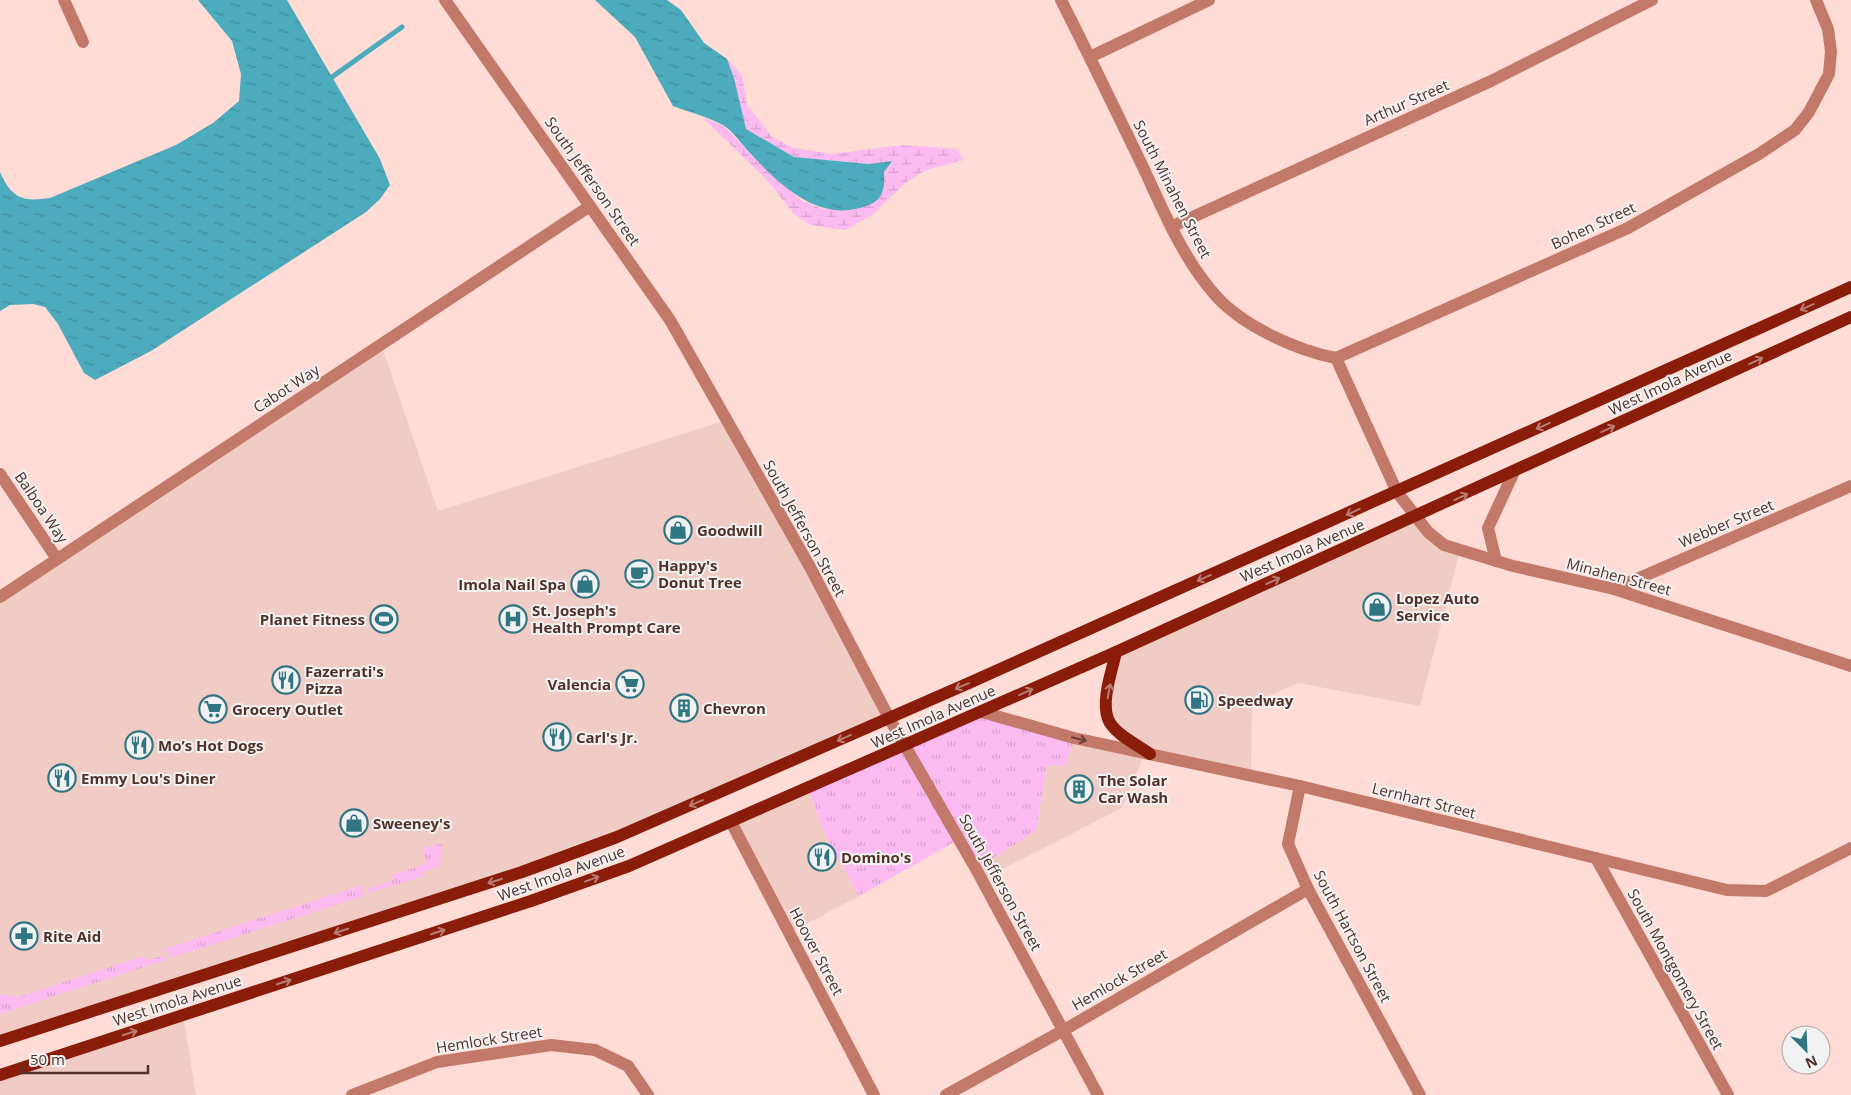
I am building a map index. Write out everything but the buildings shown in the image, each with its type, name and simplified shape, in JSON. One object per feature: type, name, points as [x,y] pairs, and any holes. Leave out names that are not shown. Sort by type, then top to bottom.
[{"type":"main road","name":"West Imola Avenue","points":[[0,1041],[539,866],[617,837],[1397,492],[1851,287]]},
{"type":"main road","name":"West Imola Avenue","points":[[0,1075],[532,902],[629,866],[1116,652],[1416,517],[1851,317]]},
{"type":"main road","points":[[1116,652],[1107,701],[1108,719],[1118,732],[1150,754]]},
{"type":"street","points":[[64,0],[83,42]]},
{"type":"street","name":"South Jefferson Street","points":[[445,0],[670,320],[810,567],[889,718],[1064,1030],[1098,1095]]},
{"type":"street","name":"South Minahen Street","points":[[1060,0],[1171,227],[1196,270],[1217,297],[1246,321],[1312,354],[1336,358]]},
{"type":"street","points":[[1090,58],[1209,0]]},
{"type":"street","name":"Arthur Street","points":[[1171,227],[1491,81],[1652,0]]},
{"type":"street","name":"Bohen Street","points":[[1336,358],[1628,228],[1759,154],[1795,130],[1809,112],[1829,74],[1831,51],[1828,29],[1816,0]]},
{"type":"street","name":"Cabot Way","points":[[0,597],[590,206]]},
{"type":"street","points":[[1336,358],[1397,492]]},
{"type":"street","points":[[1496,561],[1488,528],[1514,472]]},
{"type":"street","name":"Balboa Way","points":[[0,474],[57,559]]},
{"type":"street","name":"Webber Street","points":[[1614,588],[1851,486]]},
{"type":"street","name":"Minahen Street","points":[[1397,492],[1428,532],[1444,545],[1496,561],[1614,588],[1851,666]]},
{"type":"street","name":"Lernhart Street","points":[[982,712],[1074,738],[1300,786],[1727,890],[1766,891],[1851,848]]},
{"type":"street","name":"South Hartson Street","points":[[1300,786],[1288,844],[1308,889],[1420,1095]]},
{"type":"street","name":"Hoover Street","points":[[731,822],[874,1095]]},
{"type":"street","name":"South Montgomery Street","points":[[1596,858],[1728,1095]]},
{"type":"street","name":"Hemlock Street","points":[[946,1095],[1064,1030],[1308,889]]},
{"type":"street","name":"Hemlock Street","points":[[352,1095],[437,1062],[551,1045],[595,1050],[628,1066],[648,1095]]},
{"type":"shaded area","points":[[381,344],[438,511],[727,420],[889,718],[617,837],[0,1041],[0,597]]},
{"type":"shaded area","points":[[1416,517],[1460,550],[1420,706],[1298,683],[1252,703],[1251,776],[1150,754],[1118,732],[1107,701],[1116,652]]},
{"type":"shaded area","points":[[1074,738],[1145,753],[1122,808],[981,880],[976,869],[1036,831],[1047,765]]},
{"type":"shaded area","points":[[808,788],[824,832],[859,896],[789,933],[731,822]]},
{"type":"shaded area","points":[[183,1015],[196,1095],[0,1095],[0,1075]]},
{"type":"green space","points":[[727,59],[742,75],[747,105],[772,137],[794,148],[832,154],[902,145],[957,149],[964,160],[926,170],[905,183],[872,215],[845,230],[811,225],[795,215],[765,178],[702,117],[724,126],[756,160],[802,201],[823,209],[837,209],[884,172],[891,162],[869,164],[794,157],[746,129],[734,78]]},
{"type":"green space","points":[[982,712],[1074,738],[1066,766],[1047,765],[1036,831],[976,869],[958,840],[859,896],[824,832],[808,788]]},
{"type":"green space","points":[[442,844],[440,866],[423,872],[424,876],[369,893],[367,889],[393,880],[391,875],[426,864],[422,849]]},
{"type":"green space","points":[[380,879],[361,886],[364,896],[171,958],[168,950],[152,953]]},
{"type":"green space","points":[[144,956],[146,960],[165,956],[166,960],[0,1014],[0,994],[18,997]]},
{"type":"water","points":[[198,0],[287,0],[380,159],[390,185],[380,199],[366,212],[151,351],[95,380],[84,373],[58,324],[45,307],[33,304],[10,305],[0,311],[0,172],[9,188],[19,197],[25,199],[50,198],[176,145],[213,123],[239,101],[241,74],[232,41]]},
{"type":"water","points":[[595,0],[667,0],[681,10],[704,43],[727,59],[734,78],[746,129],[794,157],[869,164],[892,161],[884,172],[884,186],[879,198],[871,204],[853,210],[836,210],[804,200],[789,190],[762,166],[734,134],[723,125],[673,106],[635,37]]},
{"type":"waterway","points":[[332,77],[402,27]]},
{"type":"place","name":"Goodwill","points":[[678,530]]},
{"type":"place","name":"Happy's Donut Tree","points":[[639,574]]},
{"type":"place","name":"Imola Nail Spa","points":[[585,584]]},
{"type":"place","name":"Lopez Auto Service","points":[[1377,607]]},
{"type":"place","name":"Planet Fitness","points":[[384,619]]},
{"type":"place","name":"St. Joseph's Health Prompt Care","points":[[513,619]]},
{"type":"place","name":"Fazerrati's Pizza","points":[[286,680]]},
{"type":"place","name":"Valencia","points":[[630,684]]},
{"type":"place","name":"Speedway","points":[[1199,700]]},
{"type":"place","name":"Chevron","points":[[684,708]]},
{"type":"place","name":"Grocery Outlet","points":[[213,709]]},
{"type":"place","name":"Carl's Jr.","points":[[557,737]]},
{"type":"place","name":"Mo’s Hot Dogs","points":[[139,745]]},
{"type":"place","name":"Emmy Lou's Diner","points":[[62,778]]},
{"type":"place","name":"The Solar Car Wash","points":[[1079,789]]},
{"type":"place","name":"Sweeney's","points":[[354,823]]},
{"type":"place","name":"Domino's","points":[[822,857]]},
{"type":"place","name":"Rite Aid","points":[[24,936]]}]
